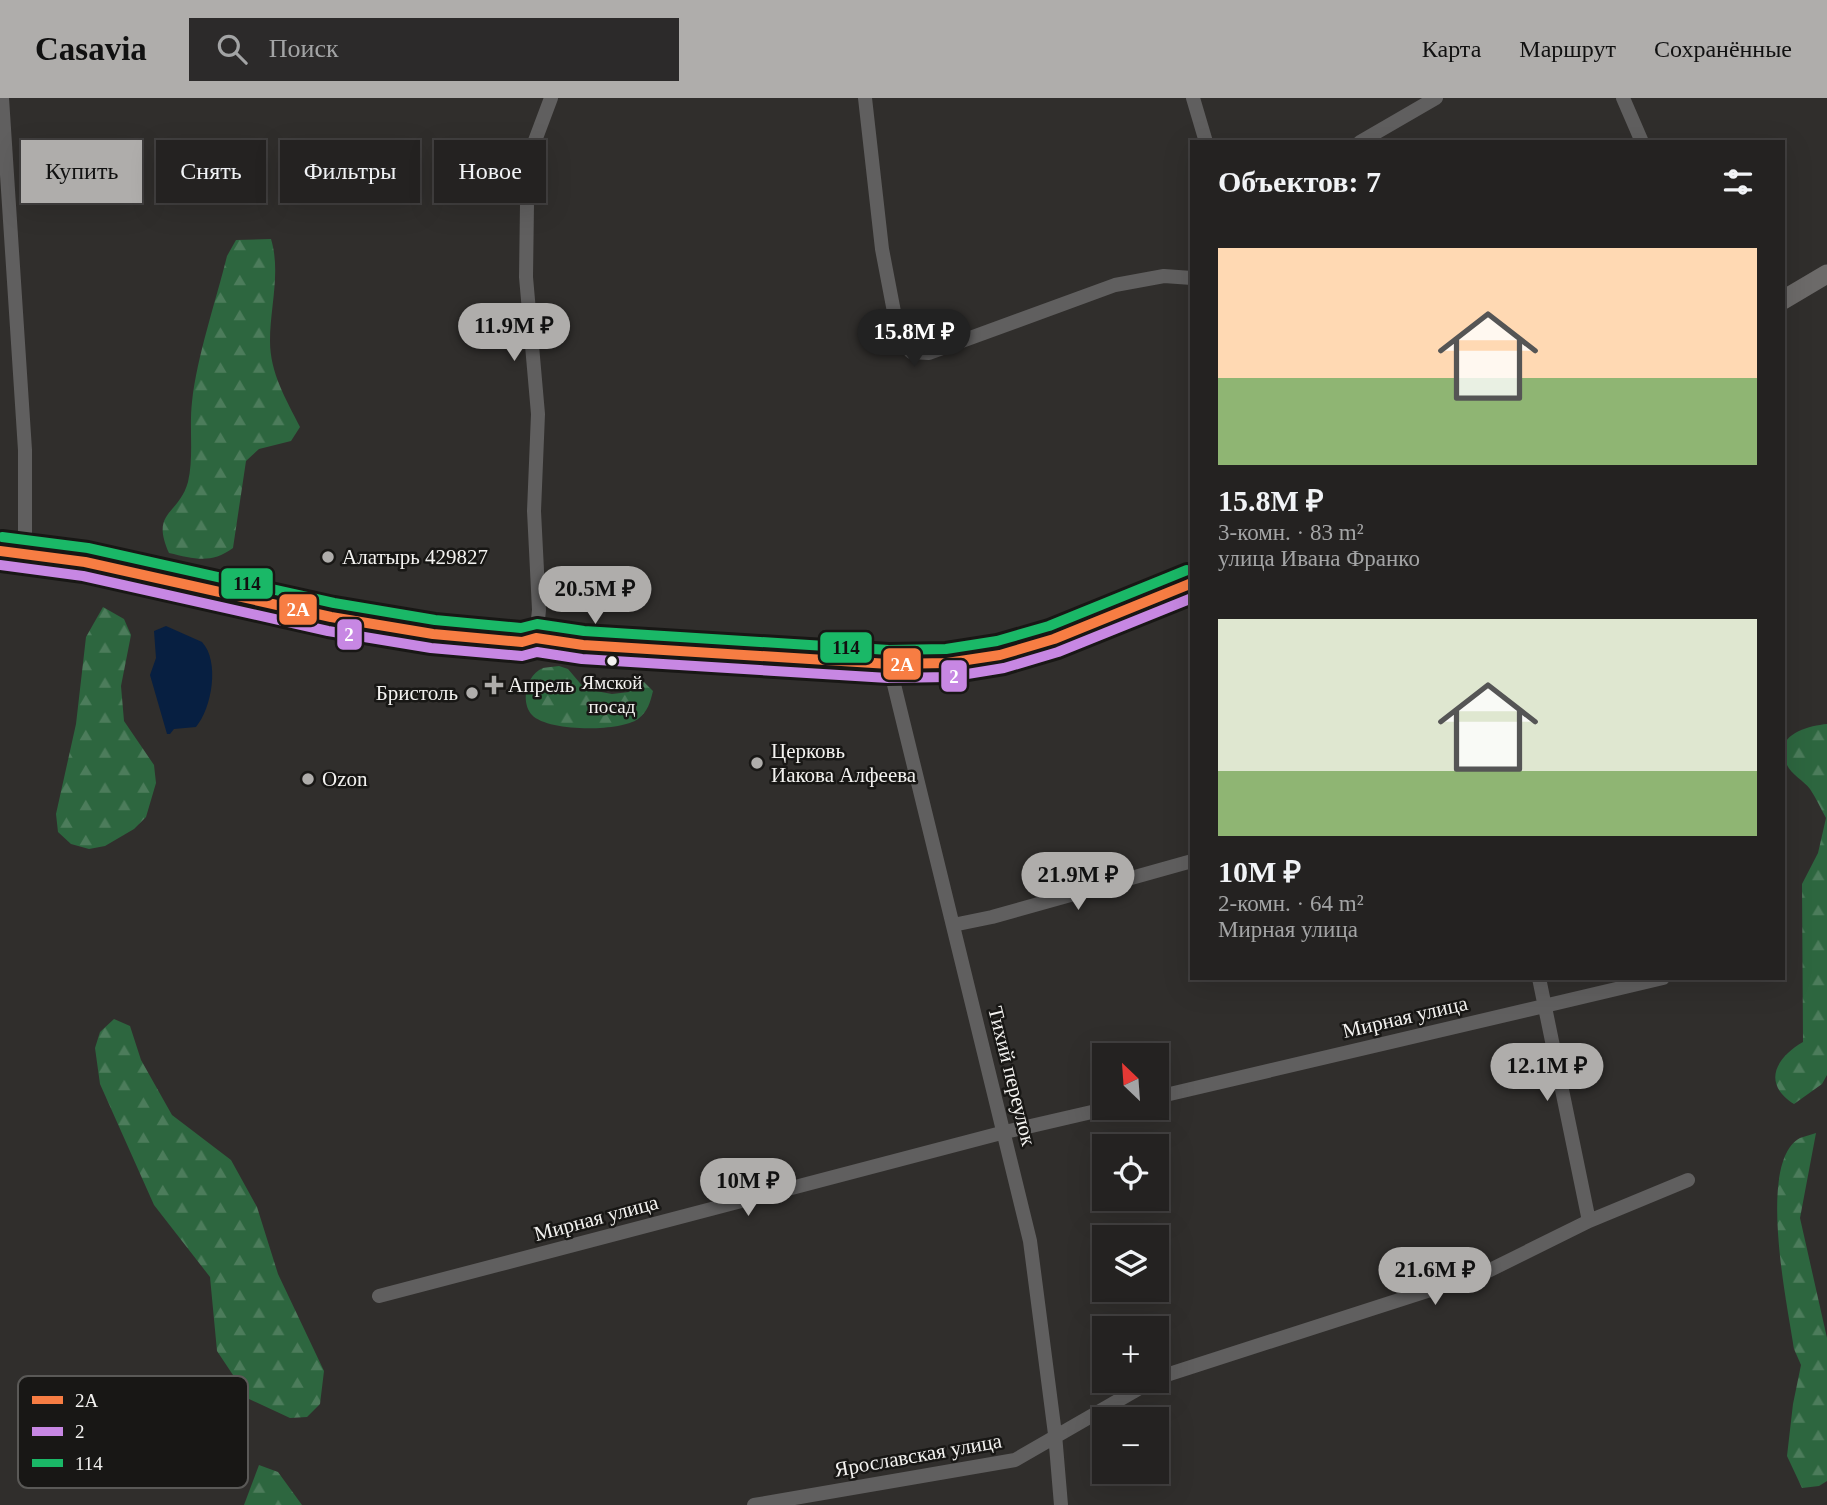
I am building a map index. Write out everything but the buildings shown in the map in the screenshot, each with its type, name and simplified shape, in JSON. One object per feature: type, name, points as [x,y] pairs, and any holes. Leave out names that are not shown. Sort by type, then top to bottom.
[{"type":"main road","points":[[1786,296],[1827,274]]},
{"type":"main road","points":[[0,551],[25,552],[382,626],[433,634],[522,642],[536,638],[583,645],[889,664],[947,663],[1000,655],[1054,639],[1190,584]]},
{"type":"street","points":[[2,98],[25,450],[25,552]]},
{"type":"street","points":[[536,638],[539,610],[534,511],[538,414],[526,277],[527,204],[533,146],[551,98]]},
{"type":"street","points":[[865,98],[882,249],[899,338],[911,352],[929,353],[1115,285],[1164,275],[1190,278]]},
{"type":"street","points":[[1193,98],[1205,140]]},
{"type":"street","points":[[1363,140],[1436,98]]},
{"type":"street","points":[[1623,98],[1641,140]]},
{"type":"street","name":"Тихий переулок","points":[[889,664],[1030,1241],[1055,1434],[1061,1505]]},
{"type":"street","points":[[953,925],[992,917],[1190,862]]},
{"type":"street","points":[[1539,980],[1589,1221]]},
{"type":"street","name":"Мирная улица","points":[[1169,1094],[1655,980]]},
{"type":"street","name":"Мирная улица","points":[[379,1296],[1005,1132],[1092,1112]]},
{"type":"street","points":[[1169,1374],[1486,1272],[1589,1221],[1688,1180]]},
{"type":"street","name":"Ярославская улица","points":[[754,1505],[1015,1460],[1055,1434],[1130,1393]]},
{"type":"green space","points":[[271,239],[275,277],[270,328],[271,353],[280,386],[300,427],[291,441],[259,449],[246,461],[233,548],[210,558],[169,553],[164,539],[164,521],[184,493],[188,482],[194,384],[227,256],[236,240]]},
{"type":"green space","points":[[103,607],[124,619],[131,635],[121,686],[124,721],[154,765],[156,783],[146,817],[134,829],[105,846],[89,849],[71,844],[58,832],[56,814],[76,724],[86,637]]},
{"type":"green space","points":[[559,666],[568,669],[585,689],[612,694],[629,692],[641,679],[653,691],[648,706],[638,719],[616,726],[568,727],[540,721],[528,710],[526,696],[529,683],[537,671]]},
{"type":"green space","points":[[1827,724],[1827,1075],[1822,1084],[1794,1104],[1778,1088],[1776,1071],[1785,1056],[1803,1042],[1802,884],[1818,853],[1826,818],[1810,789],[1789,768],[1785,759],[1785,745],[1793,734]]},
{"type":"green space","points":[[114,1019],[130,1026],[141,1060],[172,1115],[231,1160],[257,1207],[278,1274],[324,1371],[320,1404],[307,1417],[290,1418],[249,1399],[248,1376],[234,1376],[217,1351],[210,1277],[154,1205],[100,1084],[95,1048],[100,1032]]},
{"type":"green space","points":[[1816,1133],[1800,1218],[1827,1338],[1827,1481],[1819,1486],[1802,1488],[1787,1456],[1801,1365],[1794,1349],[1786,1302],[1777,1204],[1780,1175],[1787,1152],[1800,1138]]},
{"type":"green space","points":[[259,1465],[278,1472],[302,1505],[244,1505]]},
{"type":"water","points":[[166,626],[202,642],[208,650],[212,672],[210,697],[202,719],[196,727],[174,729],[170,734],[167,734],[150,675],[156,658],[154,631]]},
{"type":"transit line","name":"114","points":[[2,537],[88,548],[334,603],[435,620],[521,628],[537,624],[584,631],[889,650],[946,649],[997,641],[1049,626],[1187,570]]},
{"type":"transit line","name":"2А","points":[[0,551],[85,562],[331,617],[433,634],[522,642],[536,638],[583,645],[889,664],[947,663],[1000,655],[1054,639],[1190,584]]},
{"type":"transit line","name":"2","points":[[0,565],[83,576],[328,631],[431,648],[522,656],[537,652],[582,659],[888,678],[949,677],[1004,668],[1058,652],[1190,599]]},
{"type":"place","name":"Алатырь 429827","points":[[328,557]]},
{"type":"place","name":"Ямской посад","points":[[612,661]]},
{"type":"place","name":"Апрель","points":[[494,685]]},
{"type":"place","name":"Бристоль","points":[[472,693]]},
{"type":"place","name":"Церковь Иакова Алфеева","points":[[757,763]]},
{"type":"place","name":"Ozon","points":[[308,779]]}]
